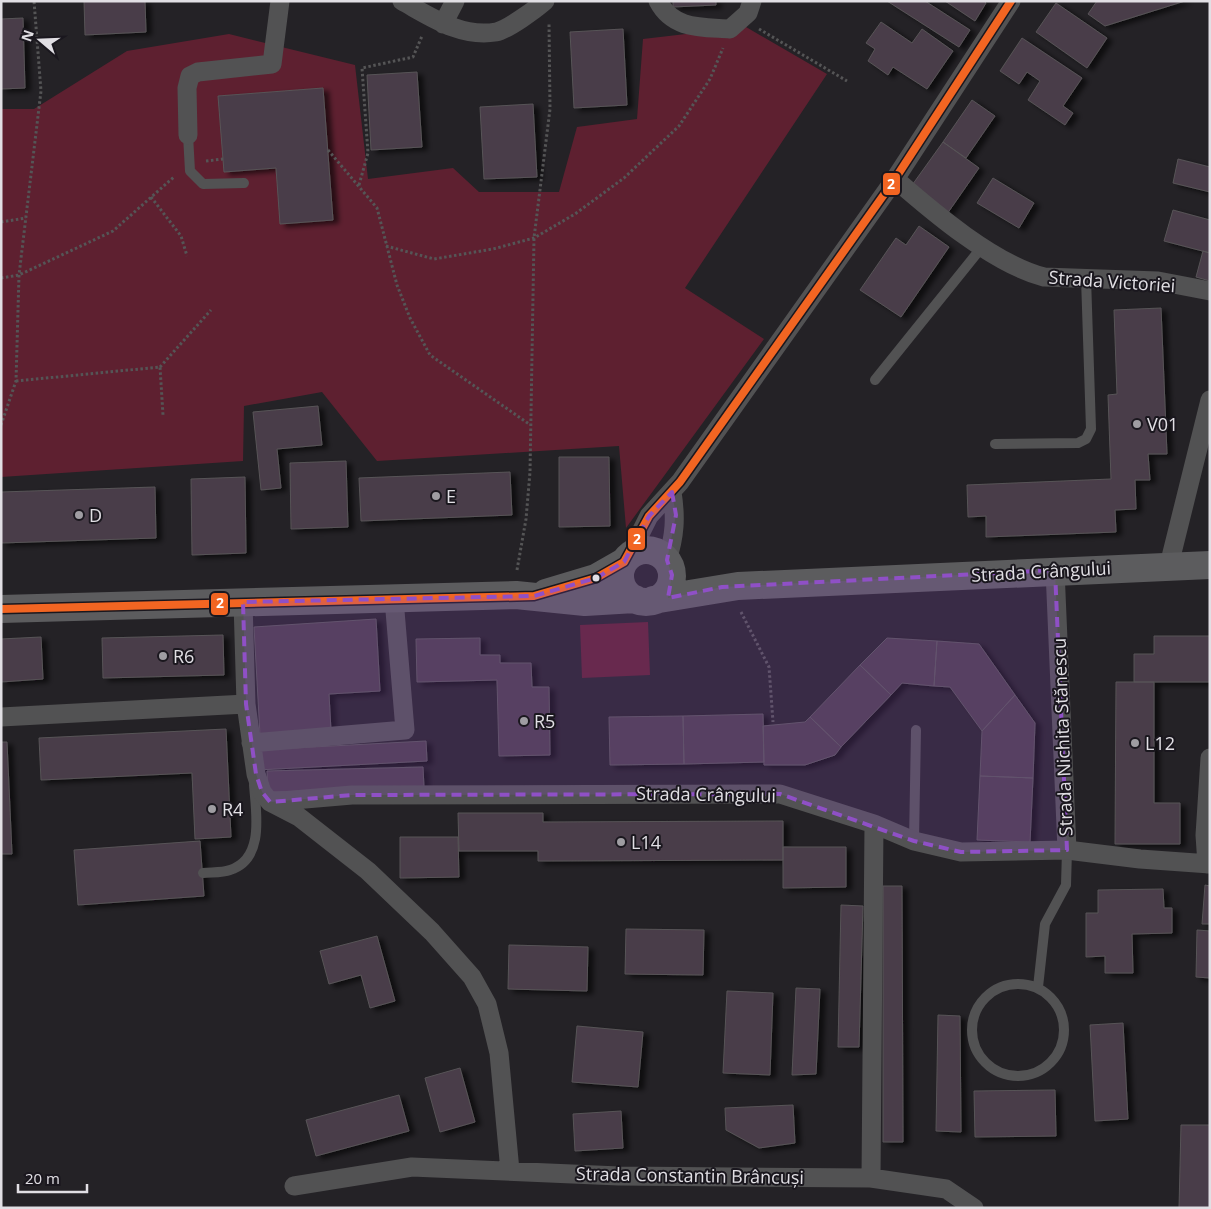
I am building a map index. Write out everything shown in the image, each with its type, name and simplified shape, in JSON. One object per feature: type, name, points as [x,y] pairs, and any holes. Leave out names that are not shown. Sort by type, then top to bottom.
[{"type":"main road","points":[[1,609],[525,596],[596,578],[626,559],[642,550],[655,552],[668,564],[671,583],[661,597],[644,600],[624,590],[621,583],[621,569],[626,559]]},
{"type":"main road","name":"Strada Crângului","points":[[668,564],[730,586]]},
{"type":"main road","name":"Strada Crângului","points":[[525,596],[585,602],[644,600],[700,594],[730,586],[1169,565],[1210,565]]},
{"type":"street","points":[[188,135],[187,88],[190,76],[198,72],[272,64],[280,1]]},
{"type":"street","points":[[402,1],[436,20],[467,32],[498,32],[545,1]]},
{"type":"street","points":[[436,20],[455,1]]},
{"type":"street","points":[[658,1],[662,9],[681,24],[736,24],[748,13],[752,1]]},
{"type":"street","points":[[626,559],[649,516],[672,492],[895,179],[1011,1]]},
{"type":"street","name":"Strada Victoriei","points":[[895,179],[919,200],[982,247],[1031,274],[1044,277],[1158,281],[1210,291]]},
{"type":"street","points":[[1169,565],[1210,400]]},
{"type":"street","points":[[668,564],[674,539],[676,515],[672,492]]},
{"type":"street","name":"Strada Nichita Stănescu","points":[[1055,570],[1067,850],[1140,859],[1208,864]]},
{"type":"street","points":[[251,743],[405,730],[394,599]]},
{"type":"street","points":[[244,602],[246,704],[256,774],[262,792],[270,802],[299,817],[368,872],[432,932],[472,977],[487,1004],[499,1053],[510,1170]]},
{"type":"street","points":[[1,717],[246,704]]},
{"type":"street","points":[[1208,864],[1206,835],[1210,758]]},
{"type":"street","name":"Strada Crângului","points":[[270,802],[352,795],[780,794],[874,824],[914,841],[961,852],[1067,850]]},
{"type":"street","points":[[871,1178],[874,824]]},
{"type":"street","name":"Strada Constantin Brâncuși","points":[[294,1186],[412,1167],[619,1176],[871,1178],[946,1189],[974,1208]]},
{"type":"lane","points":[[188,135],[190,171],[202,184],[244,183]]},
{"type":"lane","points":[[875,380],[982,247]]},
{"type":"lane","points":[[995,444],[1078,443],[1086,439],[1091,429],[1086,278]]},
{"type":"lane","points":[[914,841],[916,730]]},
{"type":"lane","points":[[203,873],[231,870],[251,853],[257,834],[251,743]]},
{"type":"lane","points":[[1038,987],[1045,924],[1066,885],[1067,850]]},
{"type":"lane","points":[[1009,984],[1038,987],[1060,1007],[1065,1036],[1053,1063],[1027,1077],[998,1074],[976,1053],[971,1024],[983,998],[1009,984]]},
{"type":"path","points":[[1,425],[16,381],[19,275],[42,91],[34,1]]},
{"type":"path","points":[[358,186],[368,153],[362,68],[413,57],[436,20]]},
{"type":"path","points":[[525,596],[516,574],[526,519],[530,472],[534,238],[550,109],[549,20]]},
{"type":"path","points":[[386,246],[434,259],[494,248],[534,238],[575,214],[624,178],[679,126],[710,80],[736,24],[847,82]]},
{"type":"path","points":[[328,150],[377,208],[386,246],[404,302],[430,355],[530,425]]},
{"type":"path","points":[[1,278],[19,275],[113,231],[189,163],[222,159]]},
{"type":"path","points":[[151,197],[181,236],[187,256]]},
{"type":"path","points":[[1,222],[26,218]]},
{"type":"path","points":[[16,381],[160,367],[211,310]]},
{"type":"path","points":[[160,367],[163,415]]},
{"type":"path","points":[[730,586],[769,667],[773,722]]},
{"type":"highlighted area","points":[[672,492],[676,515],[667,560],[672,575],[668,598],[722,587],[1055,570],[1067,850],[961,852],[914,841],[780,794],[352,795],[270,802],[262,792],[256,774],[246,704],[243,602],[534,596],[596,578],[624,562],[649,516]]},
{"type":"shaded area","points":[[746,27],[827,74],[685,288],[764,339],[626,528],[619,446],[377,461],[322,392],[244,406],[243,461],[1,477],[1,109],[34,109],[127,51],[229,34],[355,65],[368,179],[453,168],[479,192],[559,192],[577,127],[637,119],[643,39]]},
{"type":"shaded area","points":[[648,622],[650,675],[582,678],[580,625]]},
{"type":"building","points":[[84,1],[145,1],[146,32],[85,35]]},
{"type":"building","points":[[673,1],[716,1],[716,5],[673,7]]},
{"type":"building","points":[[887,1],[925,1],[970,30],[959,47]]},
{"type":"building","points":[[945,1],[984,1],[986,3],[975,21]]},
{"type":"building","points":[[1097,1],[1185,1],[1105,26],[1088,14]]},
{"type":"building","points":[[1056,3],[1107,38],[1087,68],[1036,32]]},
{"type":"building","points":[[23,18],[25,88],[1,89],[1,19]]},
{"type":"building","points":[[881,22],[912,43],[922,29],[953,51],[927,89],[893,67],[888,75],[868,61],[875,49],[866,43]]},
{"type":"building","points":[[623,29],[627,105],[574,108],[570,32]]},
{"type":"building","points":[[1022,38],[1082,78],[1063,106],[1073,113],[1065,125],[1028,100],[1040,81],[1027,72],[1019,84],[1000,71]]},
{"type":"building","points":[[417,72],[422,147],[371,150],[367,75]]},
{"type":"building","points":[[323,88],[333,220],[280,224],[276,168],[224,172],[218,96]]},
{"type":"building","points":[[972,100],[995,116],[966,158],[943,142]]},
{"type":"building","points":[[533,104],[537,177],[484,179],[480,107]]},
{"type":"building","points":[[943,142],[979,168],[947,214],[910,188]]},
{"type":"building","points":[[1178,159],[1210,167],[1210,192],[1173,183]]},
{"type":"building","points":[[993,178],[1034,203],[1019,228],[977,203]]},
{"type":"building","points":[[1173,210],[1210,220],[1210,253],[1164,241]]},
{"type":"building","points":[[919,226],[949,247],[901,317],[860,290],[896,238],[906,245]]},
{"type":"building","points":[[1203,251],[1210,253],[1210,281],[1196,277]]},
{"type":"building","name":"V01","points":[[1161,308],[1167,454],[1148,454],[1150,480],[1135,480],[1136,509],[1115,510],[1116,532],[986,537],[986,516],[968,517],[967,485],[1111,479],[1108,395],[1117,394],[1114,310]]},
{"type":"building","points":[[318,406],[322,445],[277,449],[281,488],[261,490],[253,412]]},
{"type":"building","points":[[559,457],[609,457],[610,526],[559,527]]},
{"type":"building","points":[[346,461],[348,527],[291,529],[290,463]]},
{"type":"building","name":"E","points":[[510,472],[512,515],[361,521],[359,478]]},
{"type":"building","points":[[245,477],[246,553],[192,555],[191,479]]},
{"type":"building","name":"D","points":[[155,487],[156,538],[1,543],[1,492]]},
{"type":"building","points":[[376,619],[380,691],[329,694],[331,731],[260,735],[254,627]]},
{"type":"building","name":"R6","points":[[223,635],[224,675],[103,678],[102,638]]},
{"type":"building","points":[[1154,636],[1210,636],[1210,682],[1134,682],[1134,654],[1154,654]]},
{"type":"building","points":[[41,637],[43,679],[1,682],[1,639]]},
{"type":"building","name":"R5","points":[[480,638],[480,655],[500,655],[500,663],[531,663],[532,687],[549,687],[550,755],[499,756],[497,680],[417,682],[416,639]]},
{"type":"building","points":[[887,638],[937,641],[934,686],[902,683],[891,695],[860,665]]},
{"type":"building","points":[[937,641],[979,644],[1015,695],[982,731],[950,687],[934,686]]},
{"type":"building","points":[[860,665],[891,695],[841,747],[810,717]]},
{"type":"building","name":"L12","points":[[1116,682],[1154,682],[1154,803],[1180,803],[1180,844],[1115,844]]},
{"type":"building","points":[[1015,695],[1035,723],[1033,778],[980,776],[982,731]]},
{"type":"building","points":[[763,714],[764,762],[684,764],[683,716]]},
{"type":"building","points":[[683,716],[684,764],[610,765],[609,717]]},
{"type":"building","points":[[810,717],[841,747],[835,755],[805,765],[764,765],[763,726],[805,722]]},
{"type":"building","name":"R4","points":[[226,729],[231,837],[195,839],[192,773],[41,780],[39,738]]},
{"type":"building","points":[[426,741],[427,761],[257,770],[256,750]]},
{"type":"building","points":[[1,742],[7,742],[12,854],[1,854]]},
{"type":"building","points":[[423,767],[424,788],[268,792],[267,771]]},
{"type":"building","points":[[980,776],[1033,778],[1030,842],[977,840]]},
{"type":"building","name":"L14","points":[[458,813],[543,813],[543,822],[783,821],[783,860],[538,861],[538,851],[459,851]]},
{"type":"building","points":[[400,837],[458,837],[459,877],[400,878]]},
{"type":"building","points":[[200,841],[204,896],[78,905],[74,850]]},
{"type":"building","points":[[783,847],[846,847],[846,887],[783,888]]},
{"type":"building","points":[[1205,885],[1210,886],[1210,924],[1202,924]]},
{"type":"building","points":[[883,886],[902,886],[903,1142],[883,1142]]},
{"type":"building","points":[[1163,889],[1164,908],[1172,908],[1172,933],[1132,934],[1133,973],[1105,973],[1105,956],[1086,957],[1086,913],[1098,913],[1098,890]]},
{"type":"building","points":[[841,905],[863,906],[859,1047],[838,1047]]},
{"type":"building","points":[[626,929],[704,930],[703,975],[625,974]]},
{"type":"building","points":[[1197,930],[1210,931],[1210,978],[1196,977]]},
{"type":"building","points":[[377,936],[395,1001],[370,1008],[361,975],[329,984],[320,951]]},
{"type":"building","points":[[509,945],[588,947],[587,991],[508,989]]},
{"type":"building","points":[[796,988],[820,989],[816,1074],[792,1075]]},
{"type":"building","points":[[727,991],[773,993],[770,1075],[723,1073]]},
{"type":"building","points":[[938,1015],[960,1016],[961,1132],[936,1131]]},
{"type":"building","points":[[1123,1023],[1128,1119],[1095,1121],[1090,1025]]},
{"type":"building","points":[[577,1026],[643,1032],[638,1087],[572,1082]]},
{"type":"building","points":[[460,1068],[475,1122],[440,1132],[425,1078]]},
{"type":"building","points":[[1055,1090],[1056,1136],[975,1137],[974,1091]]},
{"type":"building","points":[[399,1095],[409,1131],[316,1156],[306,1120]]},
{"type":"building","points":[[793,1105],[795,1143],[759,1148],[726,1130],[725,1108]]},
{"type":"building","points":[[621,1111],[623,1148],[575,1151],[573,1114]]},
{"type":"building","points":[[1181,1125],[1210,1125],[1210,1208],[1179,1208]]},
{"type":"transit line","name":"2","points":[[1,609],[534,596],[596,578],[624,562],[649,516],[680,482],[895,179],[1011,1]]},
{"type":"place","name":"V01","points":[[1137,424]]},
{"type":"place","name":"E","points":[[436,496]]},
{"type":"place","name":"D","points":[[79,515]]},
{"type":"place","name":"R6","points":[[163,656]]},
{"type":"place","name":"R5","points":[[524,721]]},
{"type":"place","name":"L12","points":[[1135,743]]},
{"type":"place","name":"R4","points":[[212,809]]},
{"type":"place","name":"L14","points":[[621,842]]}]
